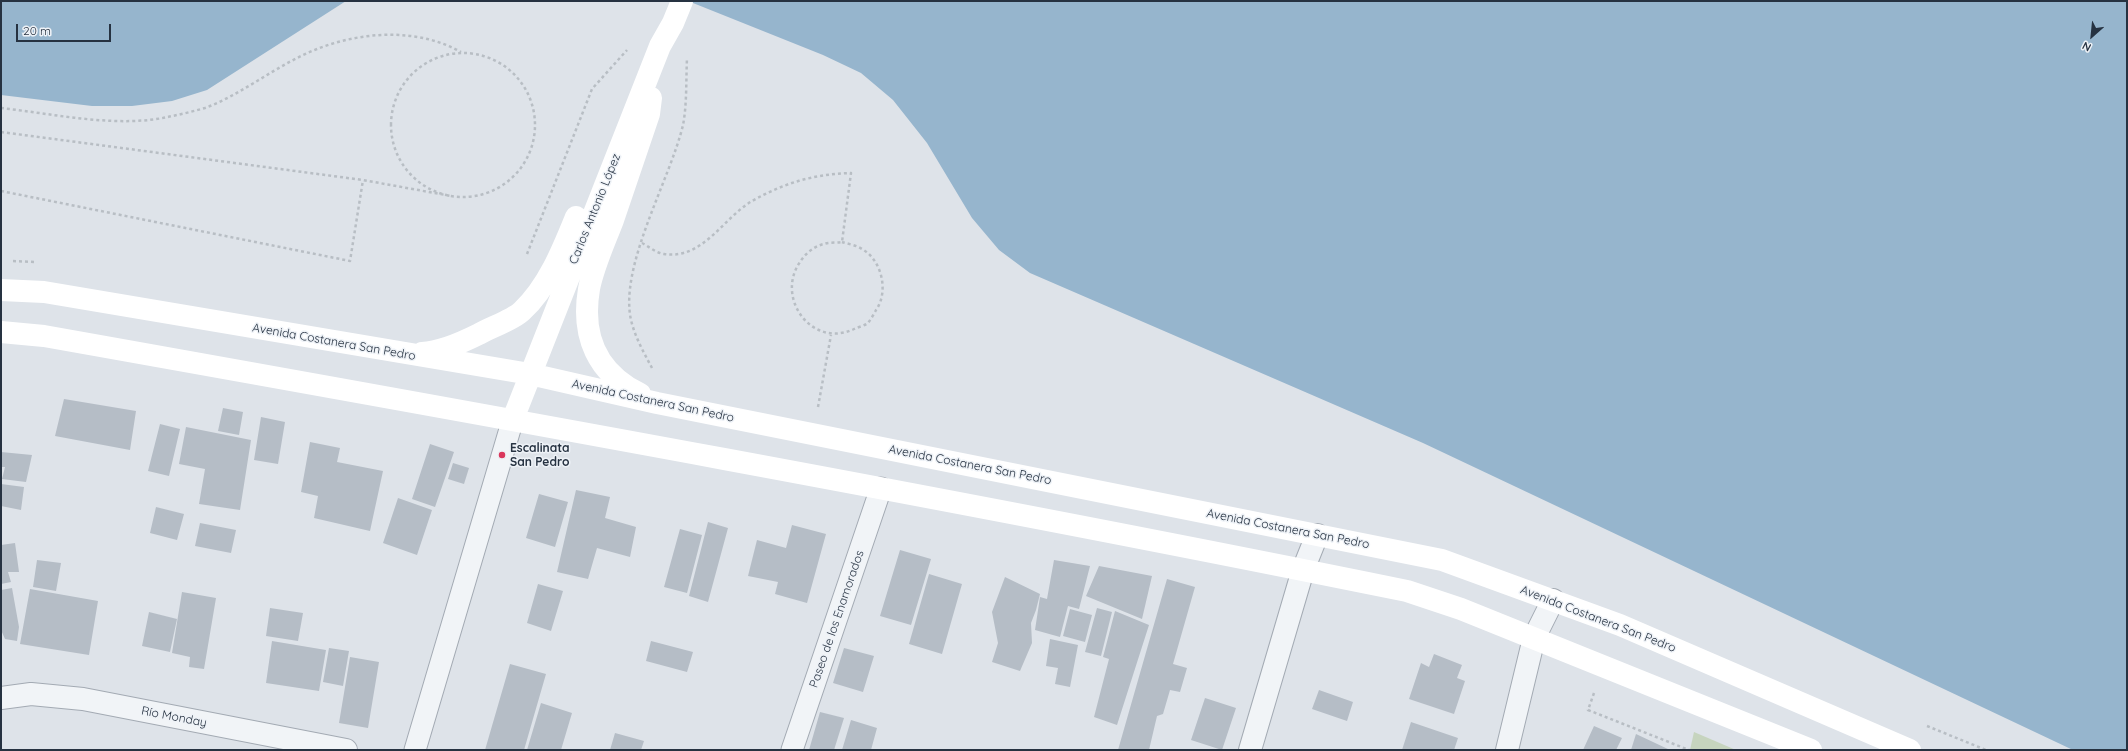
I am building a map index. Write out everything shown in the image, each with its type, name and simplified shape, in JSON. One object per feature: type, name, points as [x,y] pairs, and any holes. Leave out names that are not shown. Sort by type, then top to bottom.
[{"type":"main road","name":"Carlos Antonio López","points":[[513,420],[660,46],[673,23],[682,1]]},
{"type":"main road","points":[[404,354],[433,352],[466,340],[521,312],[538,292],[566,242],[621,102],[660,46]]},
{"type":"main road","points":[[656,403],[628,388],[606,370],[593,347],[588,320],[589,288],[649,114],[660,46]]},
{"type":"main road","name":"Avenida Costanera San Pedro","points":[[1,290],[44,292],[404,354],[530,374],[656,403],[1442,560],[1620,625],[1910,750]]},
{"type":"main road","points":[[1,332],[44,336],[513,420],[881,488],[1407,591],[1461,609],[1811,750]]},
{"type":"street","points":[[415,750],[513,420]]},
{"type":"street","name":"Paseo de los Enamorados","points":[[792,750],[881,488]]},
{"type":"street","points":[[1250,750],[1303,570],[1317,535]]},
{"type":"street","points":[[1507,750],[1534,638],[1553,600]]},
{"type":"street","name":"Río Monday","points":[[1,698],[31,694],[84,699],[346,750]]},
{"type":"path","points":[[654,374],[637,338],[631,320],[628,292],[642,243],[683,124],[687,52],[673,23]]},
{"type":"path","points":[[1,108],[120,122],[145,121],[205,108],[318,48],[347,40],[394,34],[423,37],[444,43],[461,52],[489,58],[509,69],[525,88],[530,99],[534,111],[535,136],[528,158],[521,168],[500,187],[480,196],[451,196],[363,180],[1,132]]},
{"type":"path","points":[[526,257],[592,89],[631,47]]},
{"type":"path","points":[[451,196],[425,186],[406,169],[396,152],[390,131],[392,108],[405,82],[420,67],[441,56],[461,52]]},
{"type":"path","points":[[642,243],[662,254],[678,255],[692,250],[711,237],[750,202],[779,187],[805,178],[828,174],[851,173],[842,242]]},
{"type":"path","points":[[1,191],[350,261],[363,180]]},
{"type":"path","points":[[842,242],[862,249],[877,264],[883,284],[880,304],[867,323],[847,333],[832,336],[809,325],[796,308],[791,290],[794,270],[805,254],[822,244],[842,242]]},
{"type":"path","points":[[7,263],[18,260],[38,262]]},
{"type":"path","points":[[818,412],[832,336]]},
{"type":"path","points":[[1588,710],[1689,750]]},
{"type":"path","points":[[1920,724],[1986,750]]},
{"type":"green space","points":[[1694,732],[1736,750],[1690,750]]},
{"type":"water","points":[[1,1],[346,1],[207,90],[172,101],[132,106],[92,106],[1,95]]},
{"type":"water","points":[[688,1],[2127,1],[2127,750],[2073,750],[1423,443],[1030,273],[999,250],[972,218],[927,143],[893,100],[861,73],[823,55]]},
{"type":"building","points":[[64,399],[136,411],[130,450],[55,436]]},
{"type":"building","points":[[223,408],[243,412],[239,435],[218,431]]},
{"type":"building","points":[[261,417],[285,422],[278,464],[254,460]]},
{"type":"building","points":[[160,424],[180,429],[169,476],[148,471]]},
{"type":"building","points":[[186,427],[251,440],[240,510],[199,504],[205,469],[179,464]]},
{"type":"building","points":[[310,442],[340,448],[337,462],[383,471],[370,531],[314,518],[318,496],[301,492]]},
{"type":"building","points":[[430,444],[454,452],[435,507],[412,499]]},
{"type":"building","points":[[1,452],[32,455],[26,482],[2,479],[5,467],[1,467]]},
{"type":"building","points":[[453,463],[469,468],[464,484],[448,479]]},
{"type":"building","points":[[1,484],[24,487],[21,510],[1,506]]},
{"type":"building","points":[[576,490],[610,497],[605,518],[636,527],[630,557],[597,548],[588,579],[557,572]]},
{"type":"building","points":[[539,494],[568,502],[555,547],[526,538]]},
{"type":"building","points":[[398,498],[432,510],[417,555],[383,543]]},
{"type":"building","points":[[156,507],[184,514],[177,540],[150,533]]},
{"type":"building","points":[[708,522],[728,528],[708,602],[689,596]]},
{"type":"building","points":[[200,523],[236,530],[231,553],[195,546]]},
{"type":"building","points":[[792,525],[826,534],[807,603],[775,594],[778,582],[748,576],[757,540],[786,548]]},
{"type":"building","points":[[680,529],[702,535],[687,593],[664,587]]},
{"type":"building","points":[[15,543],[19,572],[8,572],[11,582],[1,584],[1,545]]},
{"type":"building","points":[[900,550],[931,559],[911,625],[880,616]]},
{"type":"building","points":[[37,560],[61,563],[56,591],[33,587]]},
{"type":"building","points":[[1054,560],[1090,566],[1079,609],[1068,606],[1060,637],[1035,630],[1040,597],[1047,599]]},
{"type":"building","points":[[1099,566],[1152,576],[1142,619],[1086,596]]},
{"type":"building","points":[[929,574],[962,584],[942,654],[909,644]]},
{"type":"building","points":[[1005,577],[1040,594],[1031,623],[1032,643],[1020,671],[992,662],[998,643],[992,612]]},
{"type":"building","points":[[1167,579],[1195,587],[1173,664],[1187,668],[1180,692],[1170,690],[1163,714],[1157,716],[1149,750],[1118,750]]},
{"type":"building","points":[[538,584],[563,591],[551,631],[527,623]]},
{"type":"building","points":[[12,588],[19,627],[17,641],[5,639],[1,630],[1,590]]},
{"type":"building","points":[[30,589],[98,601],[89,655],[20,644]]},
{"type":"building","points":[[182,592],[216,598],[204,669],[189,667],[190,657],[172,653]]},
{"type":"building","points":[[270,608],[303,613],[298,641],[266,636]]},
{"type":"building","points":[[1097,608],[1112,612],[1101,656],[1085,652]]},
{"type":"building","points":[[1070,609],[1092,615],[1085,642],[1063,636]]},
{"type":"building","points":[[1115,611],[1149,625],[1117,725],[1094,717],[1109,659],[1103,657]]},
{"type":"building","points":[[149,612],[177,619],[170,652],[142,646]]},
{"type":"building","points":[[1050,639],[1078,645],[1070,687],[1055,684],[1058,668],[1046,666]]},
{"type":"building","points":[[272,641],[326,650],[319,691],[266,683]]},
{"type":"building","points":[[651,641],[693,652],[687,672],[646,661]]},
{"type":"building","points":[[329,648],[349,651],[343,686],[323,682]]},
{"type":"building","points":[[844,648],[874,656],[863,692],[833,683]]},
{"type":"building","points":[[1434,654],[1462,665],[1457,678],[1465,681],[1454,714],[1409,699],[1421,663],[1429,667]]},
{"type":"building","points":[[350,657],[379,662],[368,728],[339,723]]},
{"type":"building","points":[[510,664],[546,674],[524,750],[485,750]]},
{"type":"building","points":[[1319,690],[1353,702],[1347,721],[1312,709]]},
{"type":"building","points":[[1205,698],[1236,708],[1222,750],[1191,740]]},
{"type":"building","points":[[541,703],[572,713],[561,750],[527,750]]},
{"type":"building","points":[[820,712],[844,718],[834,750],[809,750]]},
{"type":"building","points":[[851,720],[877,728],[871,750],[842,750]]},
{"type":"building","points":[[1411,722],[1458,738],[1454,750],[1402,750]]},
{"type":"building","points":[[1594,726],[1622,738],[1616,750],[1583,750]]},
{"type":"building","points":[[615,733],[644,741],[641,750],[610,750]]},
{"type":"building","points":[[1636,734],[1670,750],[1631,750]]},
{"type":"place","name":"Escalinata San Pedro","points":[[502,455]]}]
